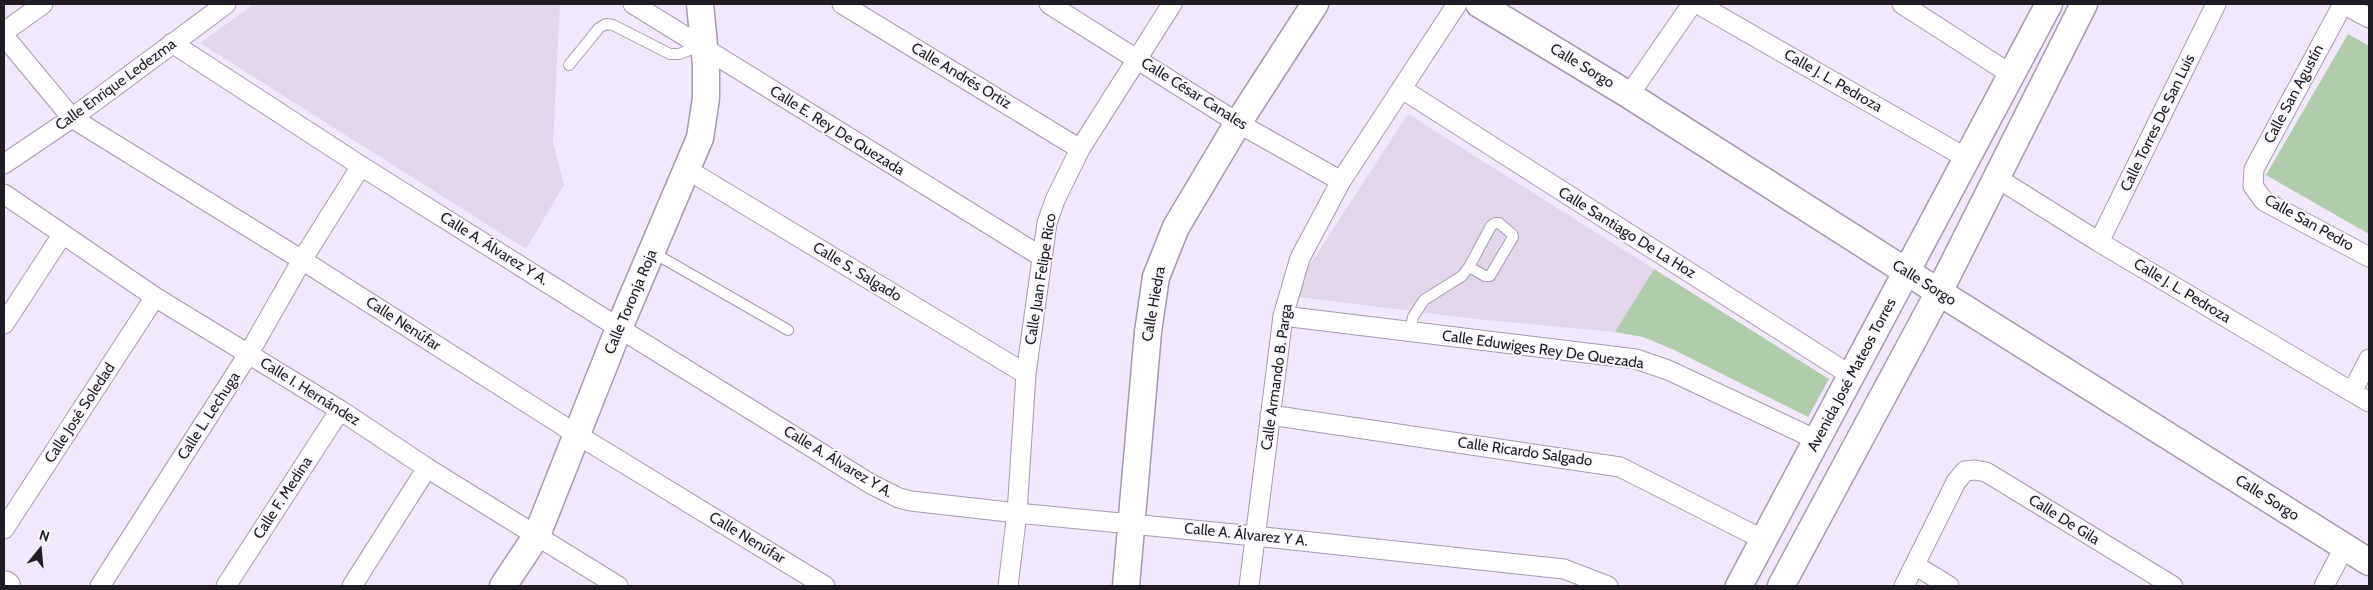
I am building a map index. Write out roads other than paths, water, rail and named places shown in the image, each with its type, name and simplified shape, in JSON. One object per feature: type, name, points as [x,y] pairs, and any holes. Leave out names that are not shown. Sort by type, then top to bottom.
[{"type":"street","points":[[4,34],[43,4]]},
{"type":"street","name":"Calle Enrique Ledezma","points":[[4,164],[72,118],[226,4]]},
{"type":"street","name":"Calle E. Rey De Quezada","points":[[633,4],[1042,258]]},
{"type":"street","name":"Calle Toronja Roja","points":[[503,586],[537,535],[619,328],[688,170],[704,120],[700,4]]},
{"type":"street","name":"Calle Andrés Ortiz","points":[[842,4],[1080,149]]},
{"type":"street","name":"Calle César Canales","points":[[1049,4],[1238,123],[1341,181]]},
{"type":"street","name":"Calle Juan Felipe Rico","points":[[1008,586],[1017,513],[1026,374],[1047,223],[1055,200],[1080,149],[1172,4]]},
{"type":"street","name":"Calle Hiedra","points":[[1126,586],[1148,332],[1156,277],[1176,227],[1238,123],[1315,4]]},
{"type":"street","name":"Calle Armando B. Parga","points":[[1249,586],[1283,316],[1300,258],[1341,181],[1457,4]]},
{"type":"street","name":"Calle Sorgo","points":[[1479,4],[1629,95],[1906,272],[2369,562]]},
{"type":"street","points":[[1629,95],[1692,4]]},
{"type":"street","name":"Calle J. L. Pedroza","points":[[1698,4],[1968,159]]},
{"type":"street","points":[[1902,4],[2012,75]]},
{"type":"street","name":"Avenida José Mateos Torres","points":[[1739,586],[2049,4]]},
{"type":"street","points":[[1781,586],[1939,292],[2084,4]]},
{"type":"street","name":"Calle Torres De San Luis","points":[[2099,242],[2216,4]]},
{"type":"street","points":[[2343,4],[2369,18]]},
{"type":"street","name":"Calle San Agustín","points":[[2253,186],[2254,169],[2343,4]]},
{"type":"street","name":"Calle Nenúfar","points":[[4,34],[72,118],[302,260],[576,434],[825,586]]},
{"type":"street","name":"Calle A. Álvarez Y A.","points":[[172,44],[361,166],[619,328],[888,493],[911,501],[1017,513],[1564,569],[1608,586]]},
{"type":"street","name":"Calle Santiago De La Hoz","points":[[1402,90],[1852,376]]},
{"type":"street","name":"Calle L. Lechuga","points":[[100,586],[249,353],[302,260],[361,166]]},
{"type":"street","name":"Calle S. Salgado","points":[[688,170],[1026,374]]},
{"type":"street","name":"Calle J. L. Pedroza","points":[[1997,178],[2099,242],[2369,402]]},
{"type":"street","name":"Calle San Pedro","points":[[2253,186],[2264,200],[2369,256]]},
{"type":"street","name":"Calle I. Hernández","points":[[4,194],[155,297],[249,353],[340,410],[427,468],[618,586]]},
{"type":"street","points":[[4,324],[62,234]]},
{"type":"street","name":"Calle José Soledad","points":[[4,528],[155,297]]},
{"type":"street","name":"Calle Eduwiges Rey De Quezada","points":[[1283,316],[1636,359],[1668,370],[1818,440]]},
{"type":"street","points":[[2352,392],[2369,359]]},
{"type":"street","name":"Calle F. Medina","points":[[226,586],[340,410]]},
{"type":"street","name":"Calle Ricardo Salgado","points":[[1270,415],[1620,467],[1764,540]]},
{"type":"street","points":[[352,586],[427,468]]},
{"type":"street","name":"Calle De Gila","points":[[1915,565],[1956,482],[1964,471],[1986,472],[2173,586]]},
{"type":"street","points":[[2324,586],[2345,546]]},
{"type":"street","points":[[1904,586],[1915,565],[1949,586]]},
{"type":"lane","points":[[569,65],[599,28],[606,24],[613,25],[670,54],[679,54],[703,48]]},
{"type":"lane","points":[[1410,332],[1413,317],[1424,300],[1462,276],[1470,267],[1495,223],[1499,223],[1512,234],[1513,237],[1490,276],[1485,276],[1470,267]]},
{"type":"lane","points":[[652,252],[788,330]]}]
